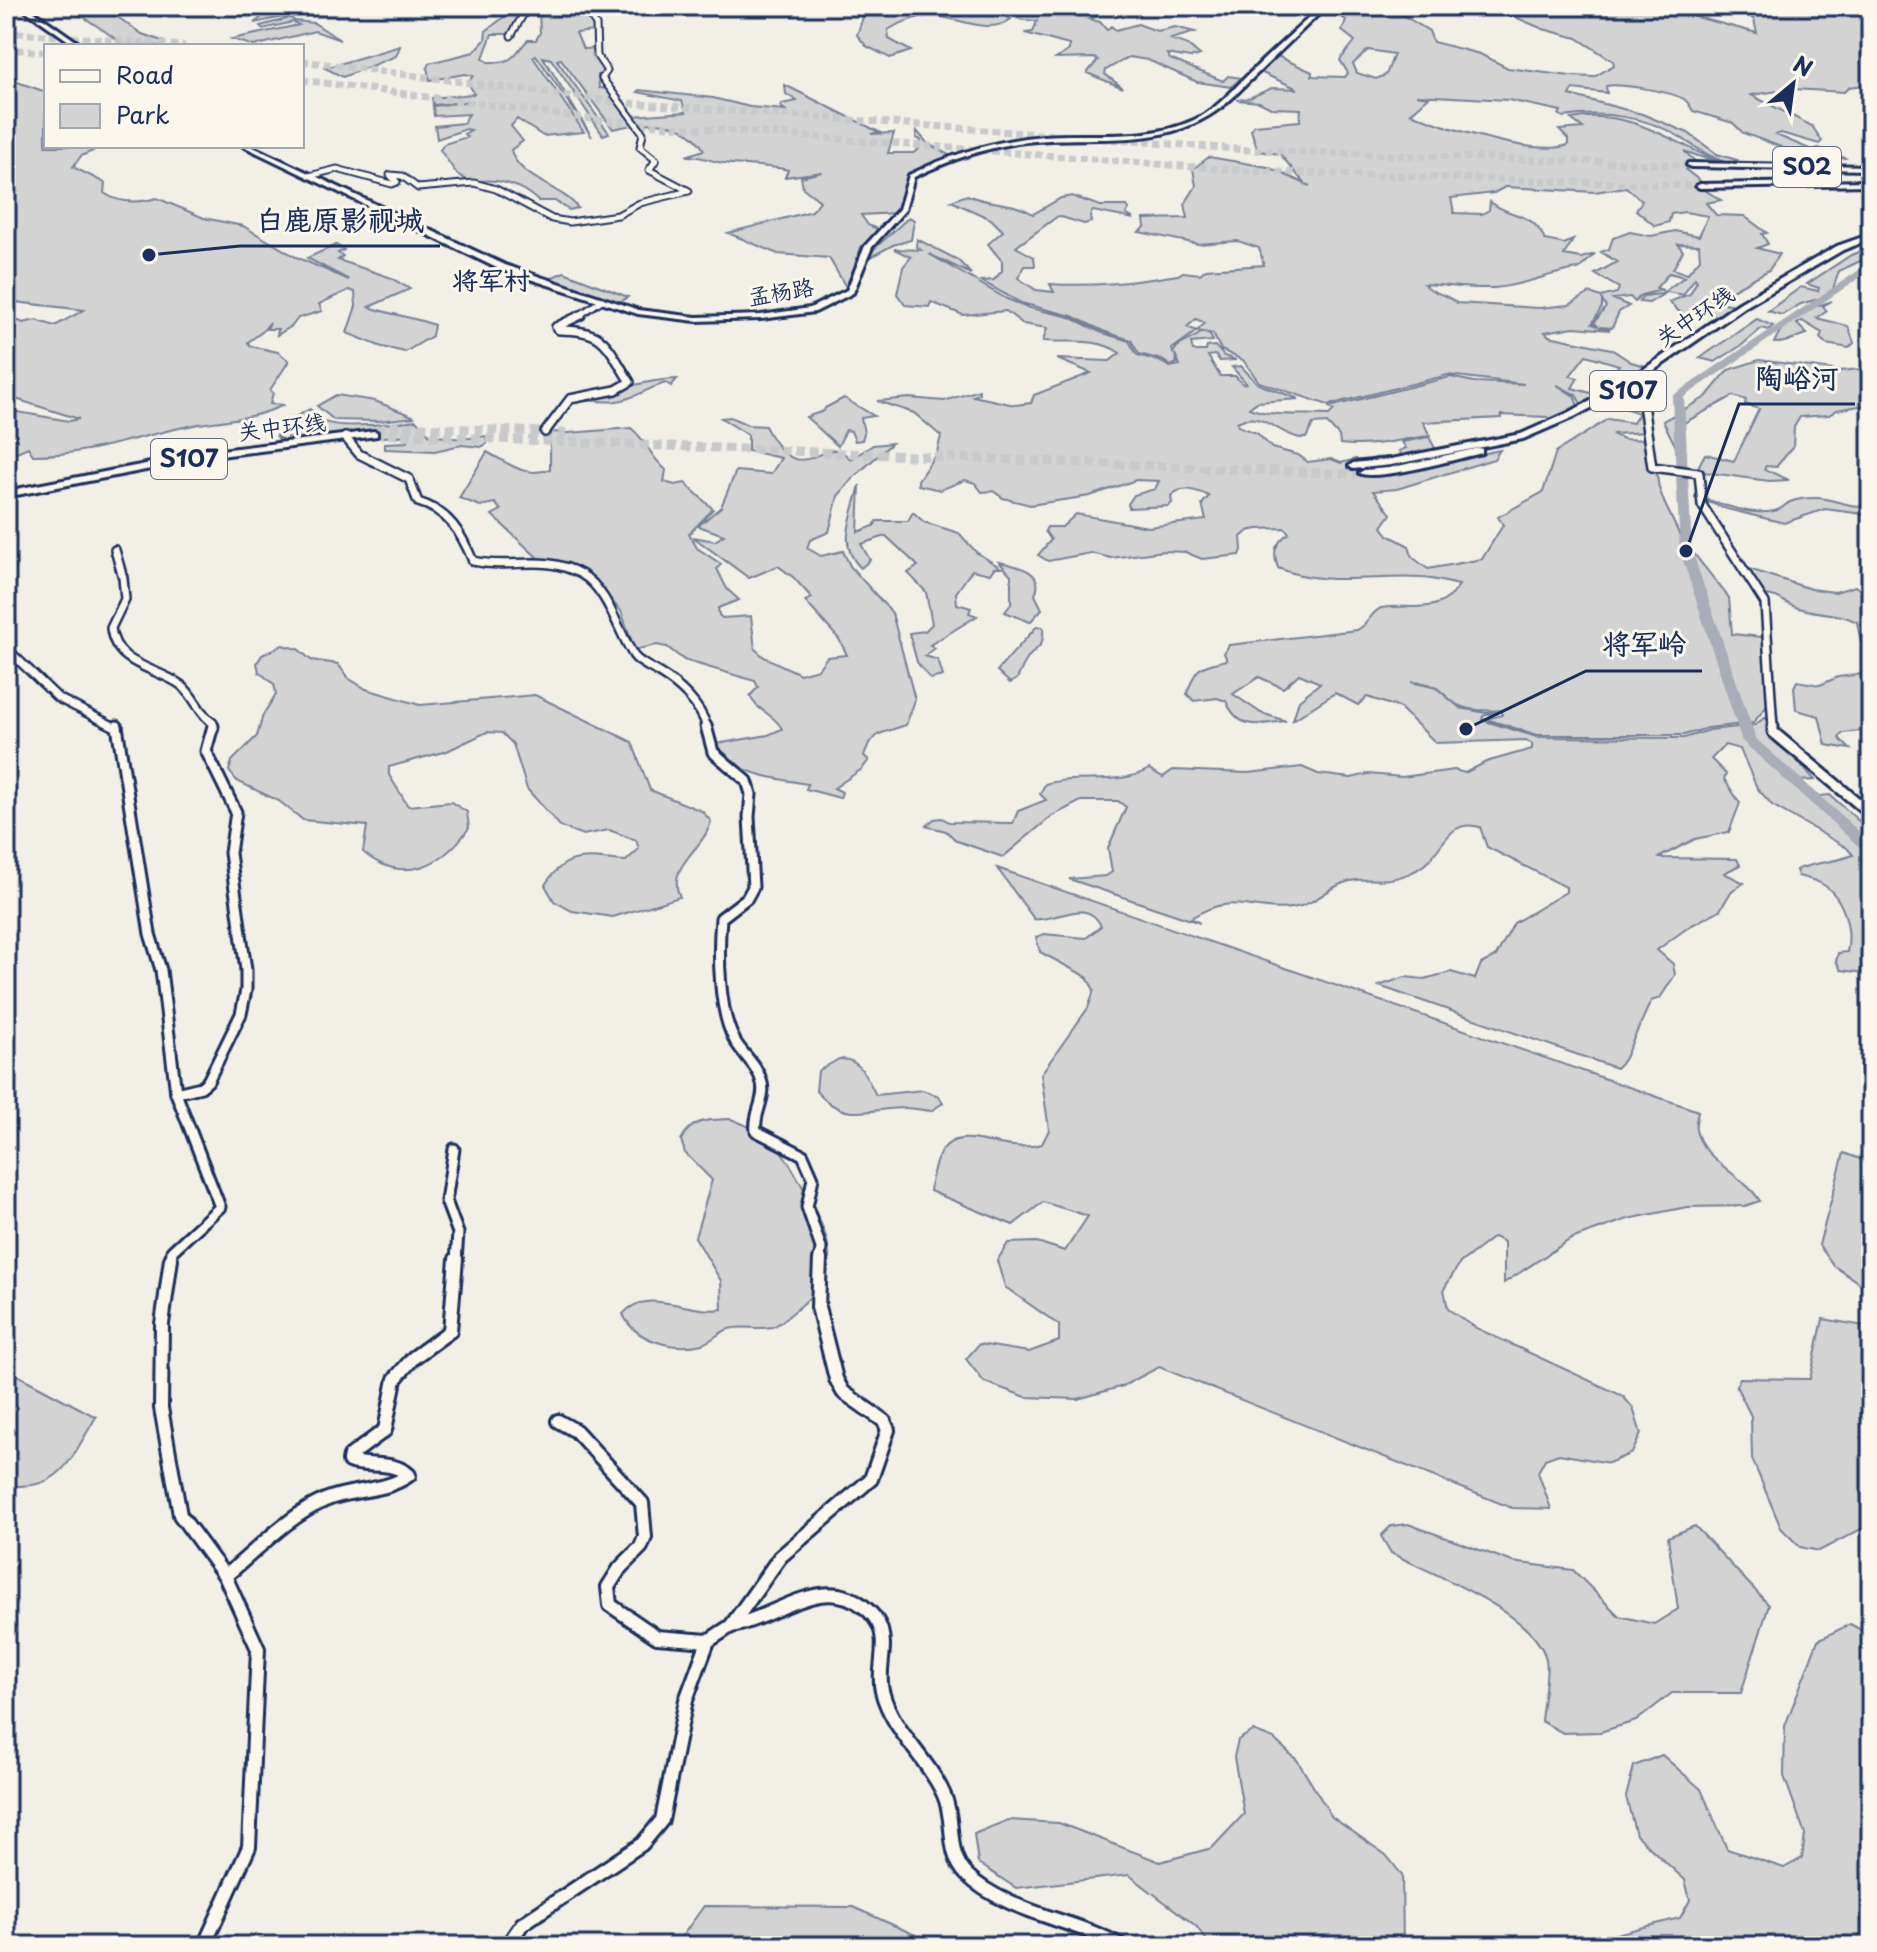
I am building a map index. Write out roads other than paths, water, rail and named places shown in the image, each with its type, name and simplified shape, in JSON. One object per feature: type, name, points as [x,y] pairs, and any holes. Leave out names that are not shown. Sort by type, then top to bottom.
[{"type":"highway","name":"S02","points":[[1691,165],[1871,168]]},
{"type":"highway","name":"S02","points":[[1700,186],[1871,183]]},
{"type":"highway","name":"关中环线","points":[[1871,238],[1745,309],[1640,383],[1576,421],[1528,439],[1389,471],[1355,470],[1523,436],[1571,415],[1624,387],[1742,305],[1840,248],[1871,238]]},
{"type":"highway","name":"关中环线","points":[[374,432],[213,454],[6,491],[212,452],[374,432]]},
{"type":"main road","points":[[22,6],[77,44]]},
{"type":"main road","name":"孟杨路","points":[[250,148],[502,267],[638,312],[696,319],[761,317],[812,310],[850,291],[869,246],[902,210],[911,176],[954,154],[993,144],[1046,138],[1123,137],[1165,132],[1197,121],[1219,106],[1324,6]]},
{"type":"street","points":[[511,36],[528,6]]},
{"type":"street","points":[[309,176],[337,169],[392,184],[397,182],[390,175],[395,173],[418,188],[474,183],[496,189],[559,222],[595,221],[618,215],[640,203],[689,191],[678,180],[660,178],[649,170],[656,160],[642,151],[643,133],[602,78],[607,71],[597,56],[596,25],[583,6]]},
{"type":"street","points":[[545,432],[570,399],[616,390],[630,382],[600,336],[585,330],[559,330],[556,327],[590,311],[602,300]]},
{"type":"street","points":[[1640,383],[1652,467],[1699,473],[1702,505],[1765,603],[1773,732],[1871,814]]},
{"type":"street","points":[[345,437],[353,452],[374,464],[407,476],[413,483],[418,502],[432,506],[458,527],[473,561],[494,566],[540,561],[583,575],[615,614],[635,658],[664,676],[694,703],[704,717],[711,748],[747,781],[751,794],[749,817],[753,887],[747,898],[729,909],[720,923],[718,957],[723,997],[734,1039],[757,1069],[763,1085],[763,1096],[754,1120],[756,1131],[803,1155],[813,1178],[807,1207],[821,1248],[818,1307],[836,1379],[843,1392],[884,1421],[888,1430],[871,1479],[780,1557],[731,1626],[708,1641],[686,1700],[662,1820],[642,1844],[522,1924],[507,1946]]},
{"type":"street","points":[[115,550],[122,570],[125,603],[111,625],[113,639],[119,649],[139,665],[181,685],[189,693],[199,715],[213,723],[214,731],[207,741],[206,751],[236,812],[231,826],[232,867],[246,991],[236,1023],[208,1081],[201,1087],[176,1093]]},
{"type":"street","points":[[6,648],[58,698],[117,725],[150,934],[161,970],[176,1093],[220,1207],[172,1251],[162,1324],[161,1408],[180,1515],[225,1576],[258,1649],[249,1847],[204,1946]]},
{"type":"street","points":[[225,1576],[299,1516],[326,1499],[354,1490],[394,1484],[409,1475],[395,1466],[349,1461],[350,1456],[385,1430],[395,1379],[413,1358],[450,1331],[458,1233],[446,1201],[454,1149]]},
{"type":"street","points":[[558,1421],[576,1431],[642,1503],[645,1537],[635,1556],[620,1568],[608,1587],[610,1605],[657,1637],[708,1641]]},
{"type":"street","points":[[731,1626],[745,1625],[795,1599],[820,1595],[846,1597],[860,1603],[879,1622],[883,1635],[879,1668],[883,1692],[895,1719],[946,1799],[954,1858],[959,1866],[979,1885],[997,1895],[1104,1934],[1122,1946]]},
{"type":"waterway","points":[[1871,265],[1678,396],[1686,551],[1749,741],[1871,850]]},
{"type":"tunnel","points":[[6,32],[159,44]]},
{"type":"tunnel","points":[[6,49],[44,52]]},
{"type":"tunnel","points":[[304,61],[616,102],[1249,150],[1691,165]]},
{"type":"tunnel","points":[[304,80],[606,121],[1247,171],[1700,186]]},
{"type":"tunnel","points":[[377,430],[394,426],[566,433]]},
{"type":"tunnel","points":[[374,434],[1357,474]]},
{"type":"place","name":"白鹿原影视城","points":[[149,255]]},
{"type":"place","name":"陶峪河","points":[[1686,551]]},
{"type":"place","name":"将军岭","points":[[1466,729]]},
{"type":"district","name":"将军村","points":[[491,281]]}]
